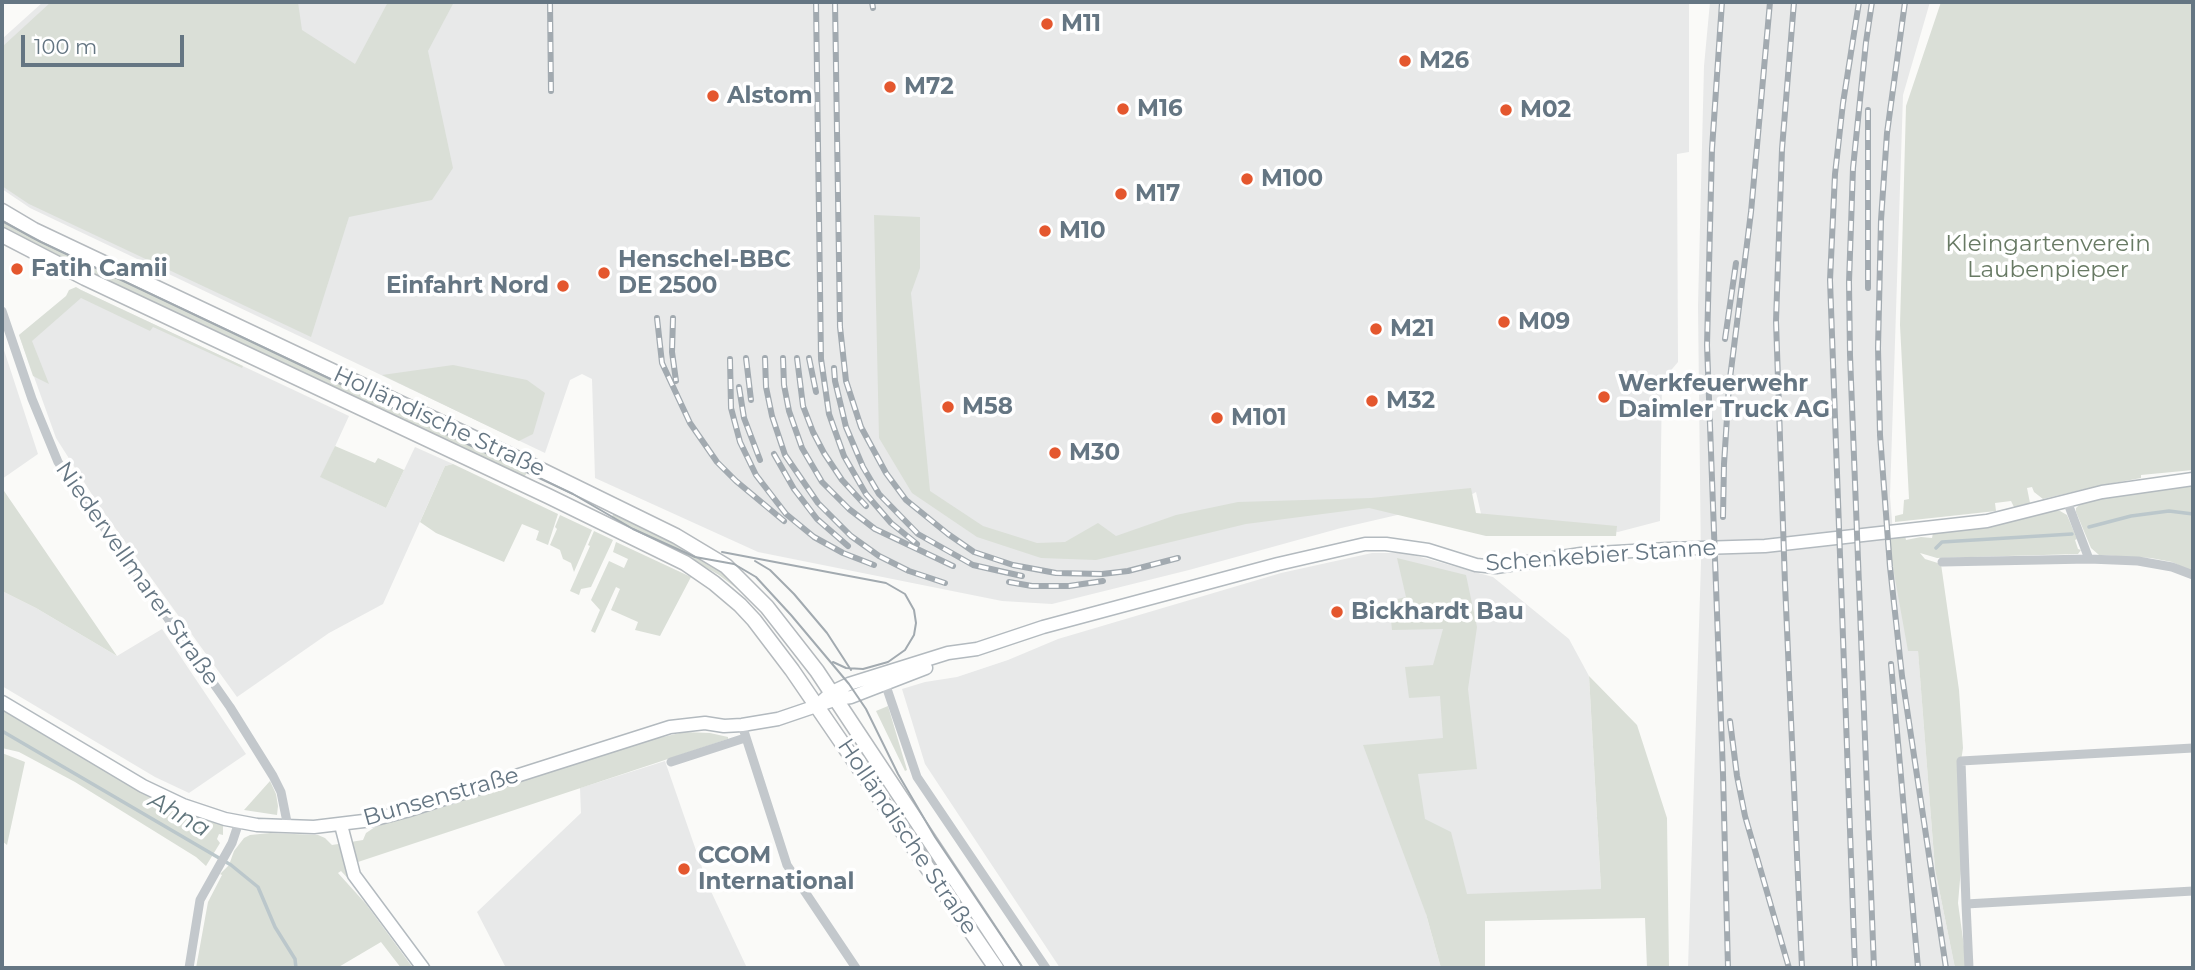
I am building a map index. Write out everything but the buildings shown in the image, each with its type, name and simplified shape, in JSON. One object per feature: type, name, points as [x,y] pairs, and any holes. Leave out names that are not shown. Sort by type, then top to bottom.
[{"type":"main road","name":"Holländische Straße","points":[[2,211],[33,230],[529,464],[709,554],[734,573],[768,607],[834,696],[1014,968]]},
{"type":"main road","name":"Holländische Straße","points":[[2,235],[85,278],[548,496],[685,563],[715,583],[740,605],[792,670],[996,968]]},
{"type":"street","name":"Niedervellmarer Straße","points":[[2,311],[32,399],[58,462],[237,719],[281,792],[288,827]]},
{"type":"street","name":"Schenkebier Stanne","points":[[834,696],[849,684],[948,653],[977,649],[1043,627],[1266,567],[1365,544],[1386,544],[1429,551],[1476,565],[1496,567],[1581,554],[1790,544],[1987,521],[2127,487],[2193,479]]},
{"type":"street","points":[[2067,501],[2089,559]]},
{"type":"street","points":[[1942,562],[2089,559],[2152,562],[2193,575]]},
{"type":"street","name":"Schenkebier Stanne","points":[[834,696],[850,697],[968,655],[977,649]]},
{"type":"street","name":"Holländische Straße","points":[[885,683],[916,777],[1046,968]]},
{"type":"street","points":[[817,706],[834,696]]},
{"type":"street","name":"Bunsenstraße","points":[[2,702],[150,790],[183,805],[239,822],[288,827],[341,825],[406,811],[659,730],[688,724],[744,732]]},
{"type":"street","name":"Bunsenstraße","points":[[671,762],[817,706]]},
{"type":"street","points":[[744,732],[787,865],[856,968]]},
{"type":"street","points":[[1969,968],[1961,761],[2193,748]]},
{"type":"street","points":[[189,968],[200,900],[229,848],[239,822]]},
{"type":"street","points":[[341,825],[354,875],[423,968]]},
{"type":"street","points":[[1966,904],[2193,891]]},
{"type":"shaded area","points":[[43,2],[1689,2],[1689,152],[1677,154],[1678,362],[1662,381],[1660,521],[1618,532],[1482,518],[1476,492],[1462,500],[1341,528],[1052,604],[1002,601],[758,552],[595,478],[592,379],[582,374],[570,380],[545,453],[30,208],[2,189],[2,39]]},
{"type":"shaded area","points":[[1710,2],[1930,2],[1903,95],[1890,496],[1896,570],[1909,651],[1918,650],[1935,869],[1955,968],[1688,968],[1701,563],[1698,306],[1704,66]]},
{"type":"shaded area","points":[[77,288],[349,416],[321,477],[386,508],[415,447],[453,464],[445,466],[383,604],[329,633],[237,697],[100,507],[56,438],[19,335]]},
{"type":"shaded area","points":[[2,344],[38,454],[2,479]]},
{"type":"shaded area","points":[[1372,553],[1406,553],[1493,577],[1569,639],[1589,676],[1602,907],[1426,914],[1441,968],[1060,968],[925,764],[902,689],[957,677],[1058,639],[1281,573]]},
{"type":"shaded area","points":[[2,591],[117,656],[162,629],[246,754],[189,793],[155,777],[2,686]]},
{"type":"shaded area","points":[[665,761],[708,885],[747,968],[506,968],[477,912],[581,813],[580,788]]},
{"type":"green space","points":[[51,2],[298,2],[302,30],[355,64],[388,2],[454,2],[428,51],[453,168],[432,200],[349,217],[311,337],[29,204],[2,186],[2,47]]},
{"type":"green space","name":"Kleingartenverein Laubenpieper","points":[[1941,2],[2193,2],[2193,470],[2141,475],[2141,478],[2043,499],[2032,487],[2027,488],[2030,503],[2014,507],[2011,501],[1995,503],[1996,511],[1895,522],[1895,516],[1903,514],[1904,500],[1909,499],[1900,325],[1906,106]]},
{"type":"green space","points":[[874,215],[920,217],[920,268],[911,293],[930,491],[983,526],[1037,543],[1065,542],[1098,523],[1116,536],[1176,515],[1238,502],[1371,498],[1471,488],[1476,513],[1617,526],[1616,536],[1486,536],[1369,508],[1246,524],[1096,560],[1041,558],[977,537],[912,493],[879,438]]},
{"type":"green space","points":[[2,218],[528,470],[524,478],[25,242],[2,229]]},
{"type":"green space","points":[[76,287],[243,366],[242,368],[153,327],[150,331],[81,298],[32,341],[49,384],[33,376],[19,335],[66,296],[69,290]]},
{"type":"green space","points":[[453,365],[527,380],[545,393],[533,434],[519,441],[382,375]]},
{"type":"green space","points":[[335,446],[375,463],[378,458],[404,470],[386,508],[320,477]]},
{"type":"green space","points":[[453,464],[558,514],[548,545],[536,540],[539,531],[522,524],[504,562],[436,533],[420,522],[445,466]]},
{"type":"green space","points":[[2193,484],[2193,572],[2172,562],[2151,558],[2099,555],[2091,548],[2076,512],[2081,503],[2102,497]]},
{"type":"green space","points":[[2,488],[117,656],[2,591]]},
{"type":"green space","points":[[2055,510],[2067,515],[2077,539],[2078,549],[2081,550],[2078,554],[1937,558],[1920,553],[1925,559],[1941,564],[1959,690],[1964,834],[1958,903],[1967,968],[1955,968],[1935,869],[1918,651],[1908,651],[1888,540],[1904,530],[1906,540],[1932,538],[1933,533],[2008,522]]},
{"type":"green space","points":[[614,513],[707,557],[743,591],[698,563],[610,520]]},
{"type":"green space","points":[[560,515],[592,530],[574,572],[571,563],[563,559],[560,550],[550,545]]},
{"type":"green space","points":[[594,531],[613,540],[591,587],[581,589],[579,595],[570,591]]},
{"type":"green space","points":[[616,542],[691,577],[660,636],[635,630],[638,622],[611,610],[620,589],[616,587],[595,633],[591,631],[600,610],[591,600],[609,561],[624,568],[628,559],[613,552]]},
{"type":"green space","points":[[1397,558],[1466,575],[1477,627],[1468,689],[1477,769],[1418,774],[1425,819],[1451,832],[1467,894],[1601,889],[1589,676],[1637,725],[1667,818],[1669,968],[1647,968],[1645,918],[1485,921],[1485,968],[1441,968],[1426,914],[1363,745],[1443,738],[1440,696],[1409,698],[1405,667],[1433,665],[1443,629],[1392,630],[1389,601],[1406,597]]},
{"type":"green space","points":[[888,706],[907,770],[905,771],[876,711]]},
{"type":"green space","points":[[2,708],[223,825],[223,835],[219,834],[217,839],[220,843],[206,866],[196,857],[75,782],[19,752],[2,748]]},
{"type":"green space","points":[[684,732],[710,733],[728,739],[358,862],[345,869],[355,886],[341,871],[338,873],[366,904],[413,968],[401,968],[381,942],[337,968],[196,968],[208,902],[234,851],[244,838],[250,835],[318,835],[332,845],[363,840],[366,833],[375,827],[642,742]]},
{"type":"green space","points":[[2,753],[25,762],[7,845],[2,841]]},
{"type":"green space","points":[[270,781],[276,794],[277,815],[244,810]]},
{"type":"waterway","points":[[2089,527],[2131,516],[2169,511],[2193,514]]},
{"type":"waterway","points":[[1936,548],[1942,542],[2072,534]]},
{"type":"waterway","name":"Ahna","points":[[2,731],[231,865],[258,887],[275,927],[295,959],[296,968]]},
{"type":"tram line","points":[[2,221],[41,242],[573,494],[633,529],[695,557],[734,564],[756,577],[849,684],[866,709],[898,774],[935,837],[1023,968]]},
{"type":"tram line","points":[[722,552],[886,583],[905,594],[914,610],[916,623],[914,635],[905,650],[888,662],[863,669],[846,668],[833,662]]},
{"type":"tram line","points":[[755,561],[770,570],[794,594],[827,633],[851,670]]},
{"type":"railway","points":[[550,2],[551,91]]},
{"type":"railway","points":[[816,2],[821,359],[829,414],[844,456],[866,494],[891,523],[917,544]]},
{"type":"railway","points":[[835,2],[840,327],[846,381],[861,427],[886,473],[906,500],[948,534],[974,552],[1013,565],[1056,573],[1102,574],[1128,571],[1178,558]]},
{"type":"railway","points":[[872,2],[873,8]]},
{"type":"railway","points":[[1722,2],[1712,149],[1707,345],[1728,968]]},
{"type":"railway","points":[[1723,517],[1729,386],[1751,212],[1770,2]]},
{"type":"railway","points":[[1794,2],[1782,149],[1776,321],[1802,968]]},
{"type":"railway","points":[[1855,968],[1830,280],[1835,174],[1859,2]]},
{"type":"railway","points":[[1872,2],[1853,168],[1849,282],[1874,968]]},
{"type":"railway","points":[[1905,2],[1887,133],[1881,220],[1878,348],[1880,435],[1902,676],[1946,968]]},
{"type":"railway","points":[[1868,110],[1868,288]]},
{"type":"railway","points":[[1725,339],[1736,263]]},
{"type":"railway","points":[[657,318],[662,363],[690,423],[717,462],[784,521]]},
{"type":"railway","points":[[673,318],[672,352],[676,381]]},
{"type":"railway","points":[[746,358],[751,400]]},
{"type":"railway","points":[[765,358],[766,387],[785,455],[818,503],[851,536],[879,556],[909,571],[945,583]]},
{"type":"railway","points":[[783,358],[789,411],[802,448],[822,482],[849,509],[875,529],[953,566]]},
{"type":"railway","points":[[797,358],[803,406],[813,432],[842,480],[866,506]]},
{"type":"railway","points":[[809,358],[816,392]]},
{"type":"railway","points":[[730,359],[731,408],[740,442],[756,475],[786,514],[814,537],[843,553],[874,565]]},
{"type":"railway","points":[[834,368],[846,427],[863,467],[879,494],[918,534],[973,565],[1022,576]]},
{"type":"railway","points":[[739,387],[744,418],[760,460]]},
{"type":"railway","points":[[774,454],[794,489],[817,519],[848,546]]},
{"type":"railway","points":[[1009,582],[1032,586],[1069,586],[1103,581]]},
{"type":"railway","points":[[1891,664],[1918,968]]},
{"type":"railway","points":[[1730,721],[1745,816],[1789,968]]},
{"type":"place","name":"M11","points":[[1047,24]]},
{"type":"place","name":"M26","points":[[1405,61]]},
{"type":"place","name":"M72","points":[[890,87]]},
{"type":"place","name":"Alstom","points":[[713,96]]},
{"type":"place","name":"M16","points":[[1123,109]]},
{"type":"place","name":"M02","points":[[1506,110]]},
{"type":"place","name":"M100","points":[[1247,179]]},
{"type":"place","name":"M17","points":[[1121,194]]},
{"type":"place","name":"M10","points":[[1045,231]]},
{"type":"place","name":"Fatih Camii","points":[[17,269]]},
{"type":"place","name":"Henschel-BBC DE 2500","points":[[604,273]]},
{"type":"place","name":"Einfahrt Nord","points":[[563,286]]},
{"type":"place","name":"M09","points":[[1504,322]]},
{"type":"place","name":"M21","points":[[1376,329]]},
{"type":"place","name":"Werkfeuerwehr Daimler Truck AG","points":[[1604,397]]},
{"type":"place","name":"M32","points":[[1372,401]]},
{"type":"place","name":"M58","points":[[948,407]]},
{"type":"place","name":"M101","points":[[1217,418]]},
{"type":"place","name":"M30","points":[[1055,453]]},
{"type":"place","name":"Bickhardt Bau","points":[[1337,612]]},
{"type":"place","name":"CCOM International","points":[[684,869]]}]
